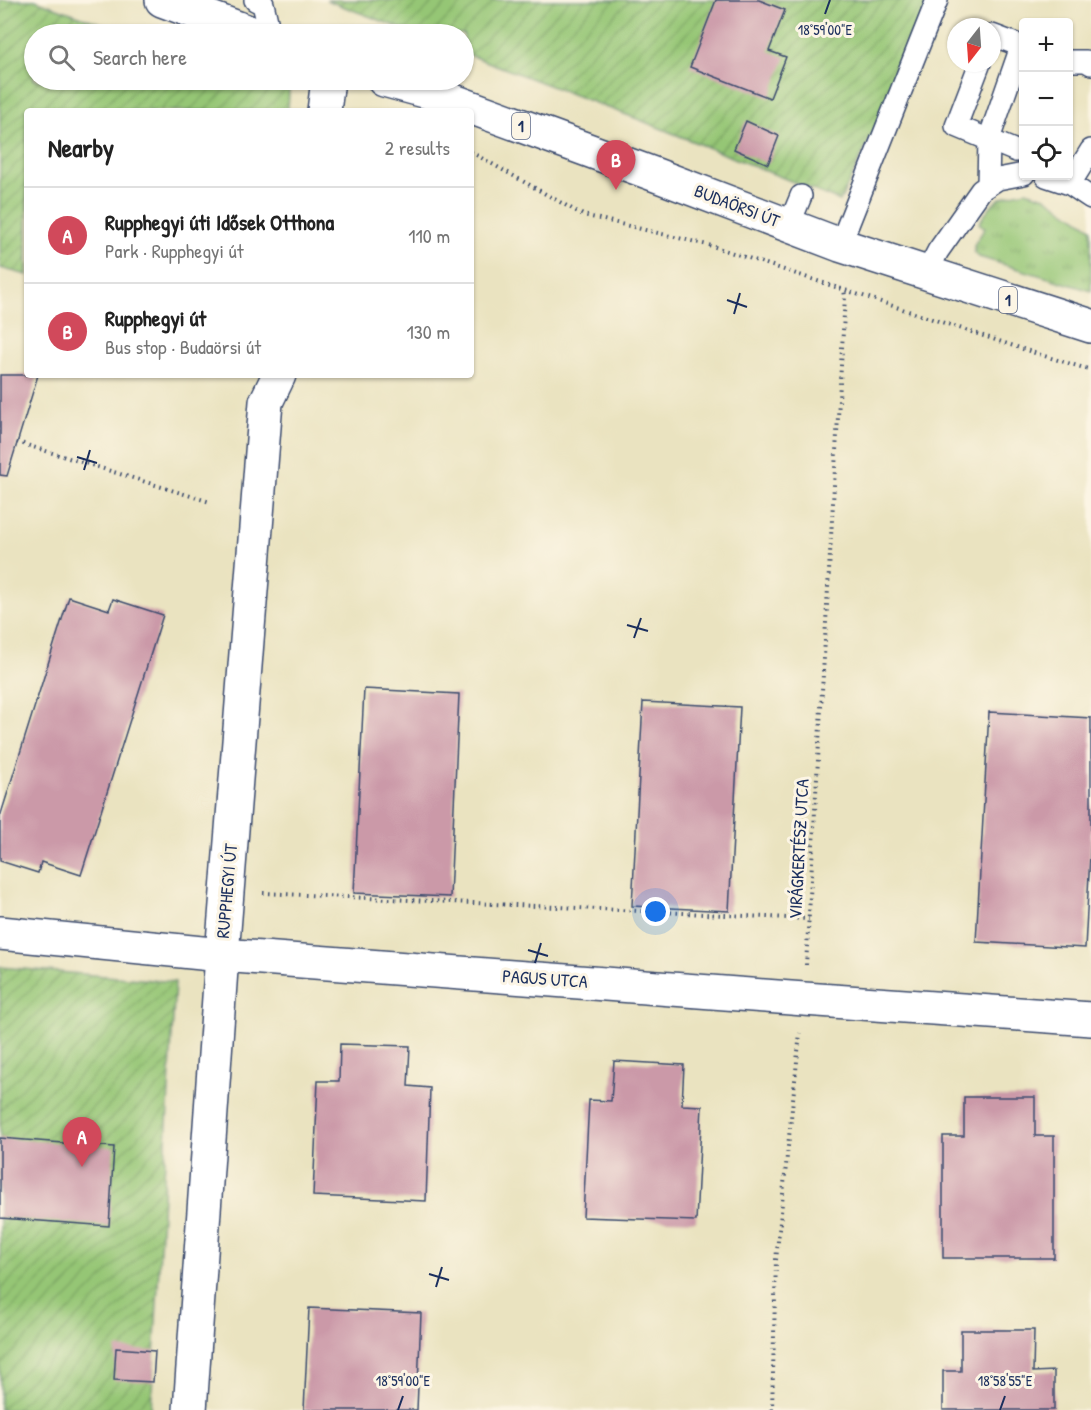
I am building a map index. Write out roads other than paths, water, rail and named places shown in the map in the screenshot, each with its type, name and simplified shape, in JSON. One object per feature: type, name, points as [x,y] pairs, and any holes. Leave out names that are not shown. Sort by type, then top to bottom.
[{"type":"street","points":[[162,0],[227,24]]},
{"type":"street","points":[[324,108],[327,90]]},
{"type":"street","name":"BUDAÖRSI ÚT","points":[[419,90],[795,211],[840,245],[1091,326]]},
{"type":"street","name":"RUPPHEGYI ÚT","points":[[190,1410],[222,955],[266,402],[278,378]]},
{"type":"street","name":"PAGUS UTCA","points":[[0,933],[222,955],[1091,1019]]},
{"type":"lane","points":[[255,0],[262,4],[267,24]]},
{"type":"lane","points":[[840,245],[937,0]]},
{"type":"lane","points":[[1001,39],[1019,46]]},
{"type":"lane","points":[[1005,179],[988,139],[1019,55]]},
{"type":"lane","points":[[1073,61],[1086,61],[1091,64]]},
{"type":"lane","points":[[977,72],[956,126],[988,139],[1019,142]]},
{"type":"lane","points":[[926,274],[938,251],[981,190],[1005,179],[1019,144]]},
{"type":"lane","points":[[1070,184],[1091,150]]},
{"type":"lane","points":[[1058,180],[1070,184],[1091,198]]},
{"type":"place","name":"Rupphegyi út","points":[[616,190]]},
{"type":"place","name":"Rupphegyi úti Idősek Otthona","points":[[82,1167]]}]
